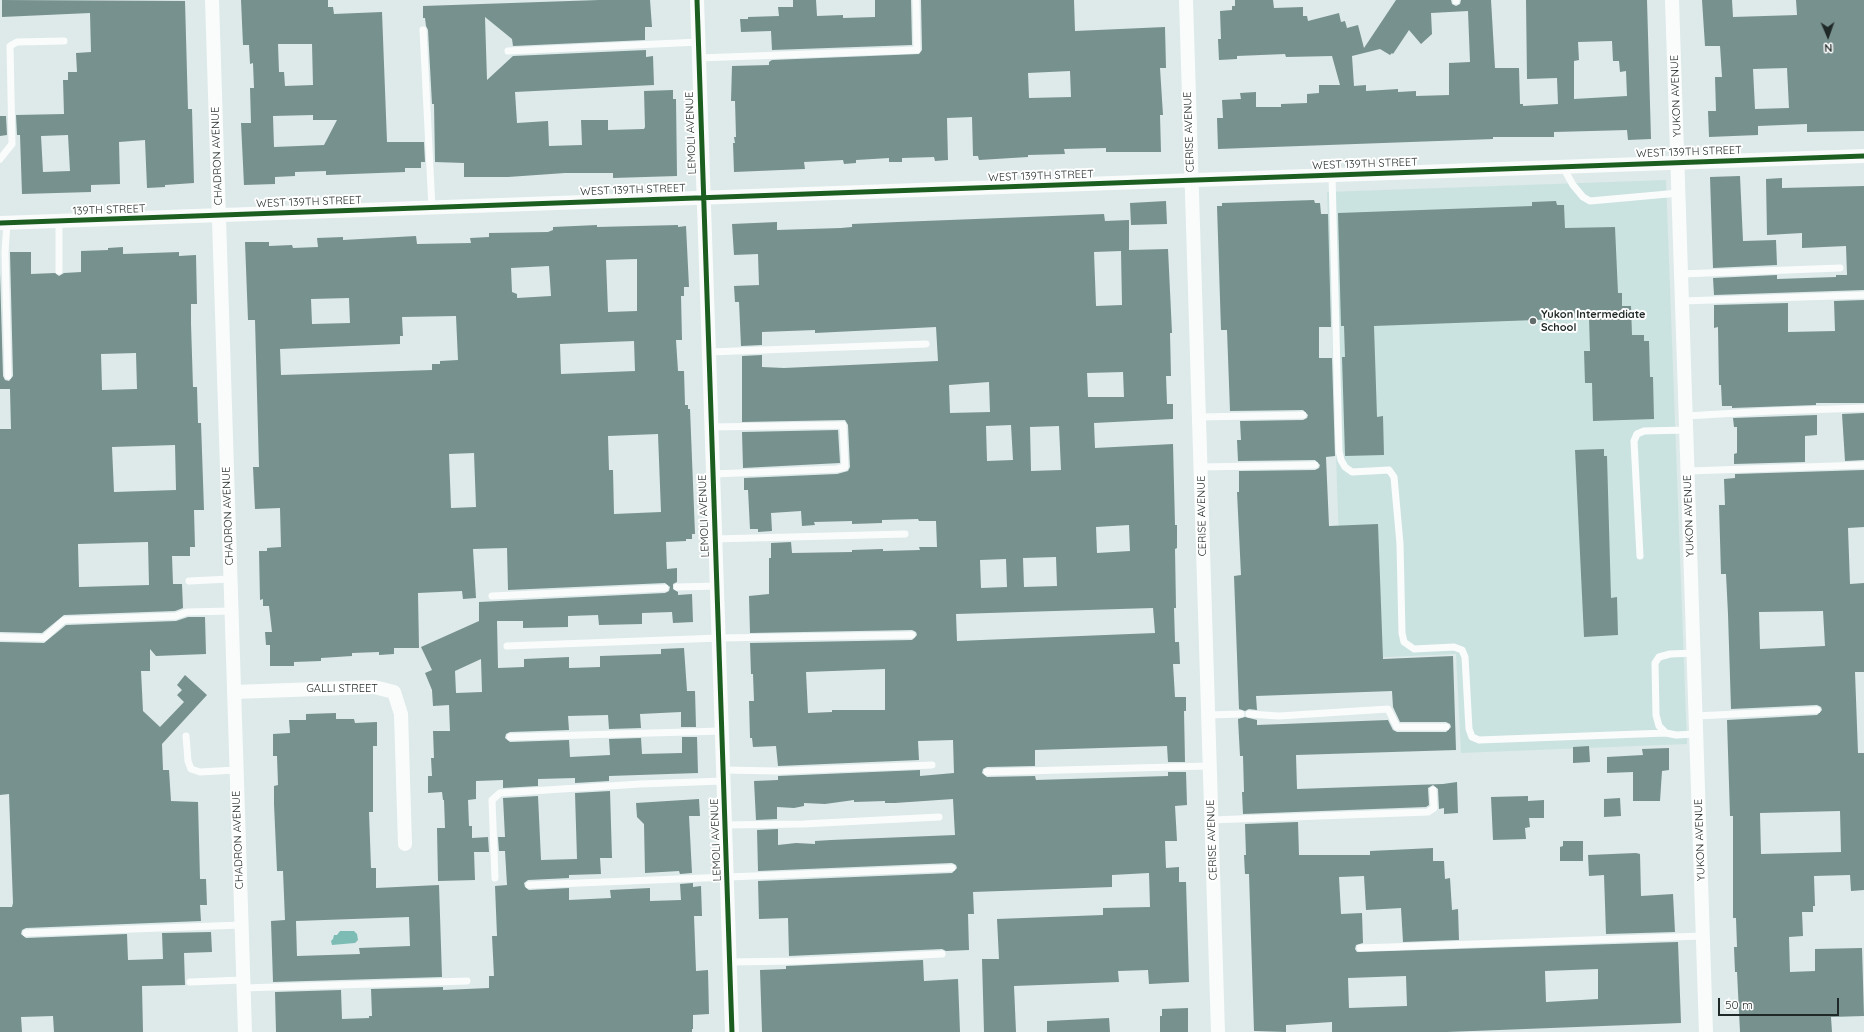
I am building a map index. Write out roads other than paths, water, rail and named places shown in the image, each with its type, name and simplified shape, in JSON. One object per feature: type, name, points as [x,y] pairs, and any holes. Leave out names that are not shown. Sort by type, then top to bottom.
[{"type":"street","name":"CHADRON AVENUE","points":[[212,0],[245,1032]]},
{"type":"street","name":"LEMOLI AVENUE","points":[[697,0],[732,1032]]},
{"type":"street","name":"CERISE AVENUE","points":[[1186,0],[1218,1032]]},
{"type":"street","name":"YUKON AVENUE","points":[[1672,0],[1706,1032]]},
{"type":"street","name":"WEST 139TH STREET","points":[[219,216],[1864,156]]},
{"type":"street","name":"139TH STREET","points":[[3,223],[219,216]]},
{"type":"street","name":"GALLI STREET","points":[[234,692],[374,687],[394,692],[401,714],[405,844]]},
{"type":"lane","points":[[699,58],[917,50],[916,0]]},
{"type":"lane","points":[[423,30],[432,208]]},
{"type":"lane","points":[[0,159],[12,144],[10,46],[17,42],[64,41]]},
{"type":"lane","points":[[508,51],[699,42]]},
{"type":"lane","points":[[1563,167],[1573,185],[1583,197],[1590,200],[1679,193]]},
{"type":"lane","points":[[1332,175],[1339,451],[1341,460],[1352,472],[1389,470],[1394,477],[1400,544],[1402,633],[1404,642],[1414,649],[1454,647],[1462,650],[1465,658],[1469,729],[1472,737],[1479,740],[1666,733],[1676,735],[1696,734]]},
{"type":"lane","points":[[58,271],[59,222]]},
{"type":"lane","points":[[3,223],[8,376]]},
{"type":"lane","points":[[1681,274],[1840,268]]},
{"type":"lane","points":[[1682,301],[1864,296]]},
{"type":"lane","points":[[708,352],[926,344]]},
{"type":"lane","points":[[1640,556],[1634,441],[1637,434],[1644,431],[1686,423],[1771,411],[1864,408]]},
{"type":"lane","points":[[1200,417],[1303,414]]},
{"type":"lane","points":[[711,427],[844,425],[845,467],[837,469],[713,474]]},
{"type":"lane","points":[[1688,471],[1864,464]]},
{"type":"lane","points":[[1201,467],[1315,465]]},
{"type":"lane","points":[[715,539],[905,534]]},
{"type":"lane","points":[[190,580],[230,579]]},
{"type":"lane","points":[[677,587],[717,586]]},
{"type":"lane","points":[[492,596],[664,588]]},
{"type":"lane","points":[[0,637],[44,638],[64,620],[176,616],[187,612],[231,611]]},
{"type":"lane","points":[[507,646],[718,638],[912,635]]},
{"type":"lane","points":[[1666,733],[1659,726],[1656,715],[1655,663],[1659,657],[1670,654],[1694,653]]},
{"type":"lane","points":[[1208,715],[1245,714],[1279,716],[1388,709],[1397,727],[1446,727]]},
{"type":"lane","points":[[1696,716],[1817,710]]},
{"type":"lane","points":[[510,737],[722,731]]},
{"type":"lane","points":[[186,736],[188,762],[191,769],[200,772],[236,770]]},
{"type":"lane","points":[[495,878],[492,800],[500,793],[778,771],[932,765]]},
{"type":"lane","points":[[987,772],[1209,766]]},
{"type":"lane","points":[[1211,820],[1428,812],[1434,808],[1433,790]]},
{"type":"lane","points":[[725,826],[802,824],[939,817]]},
{"type":"lane","points":[[530,885],[952,868]]},
{"type":"lane","points":[[26,933],[241,925]]},
{"type":"lane","points":[[1360,948],[1703,936]]},
{"type":"lane","points":[[730,962],[797,961],[942,954]]},
{"type":"lane","points":[[190,982],[243,984],[467,981]]},
{"type":"water","points":[[340,931],[354,931],[357,934],[358,940],[355,943],[332,945],[331,941],[334,935],[337,935]]},
{"type":"place","name":"Yukon Intermediate School","points":[[1533,321]]}]
